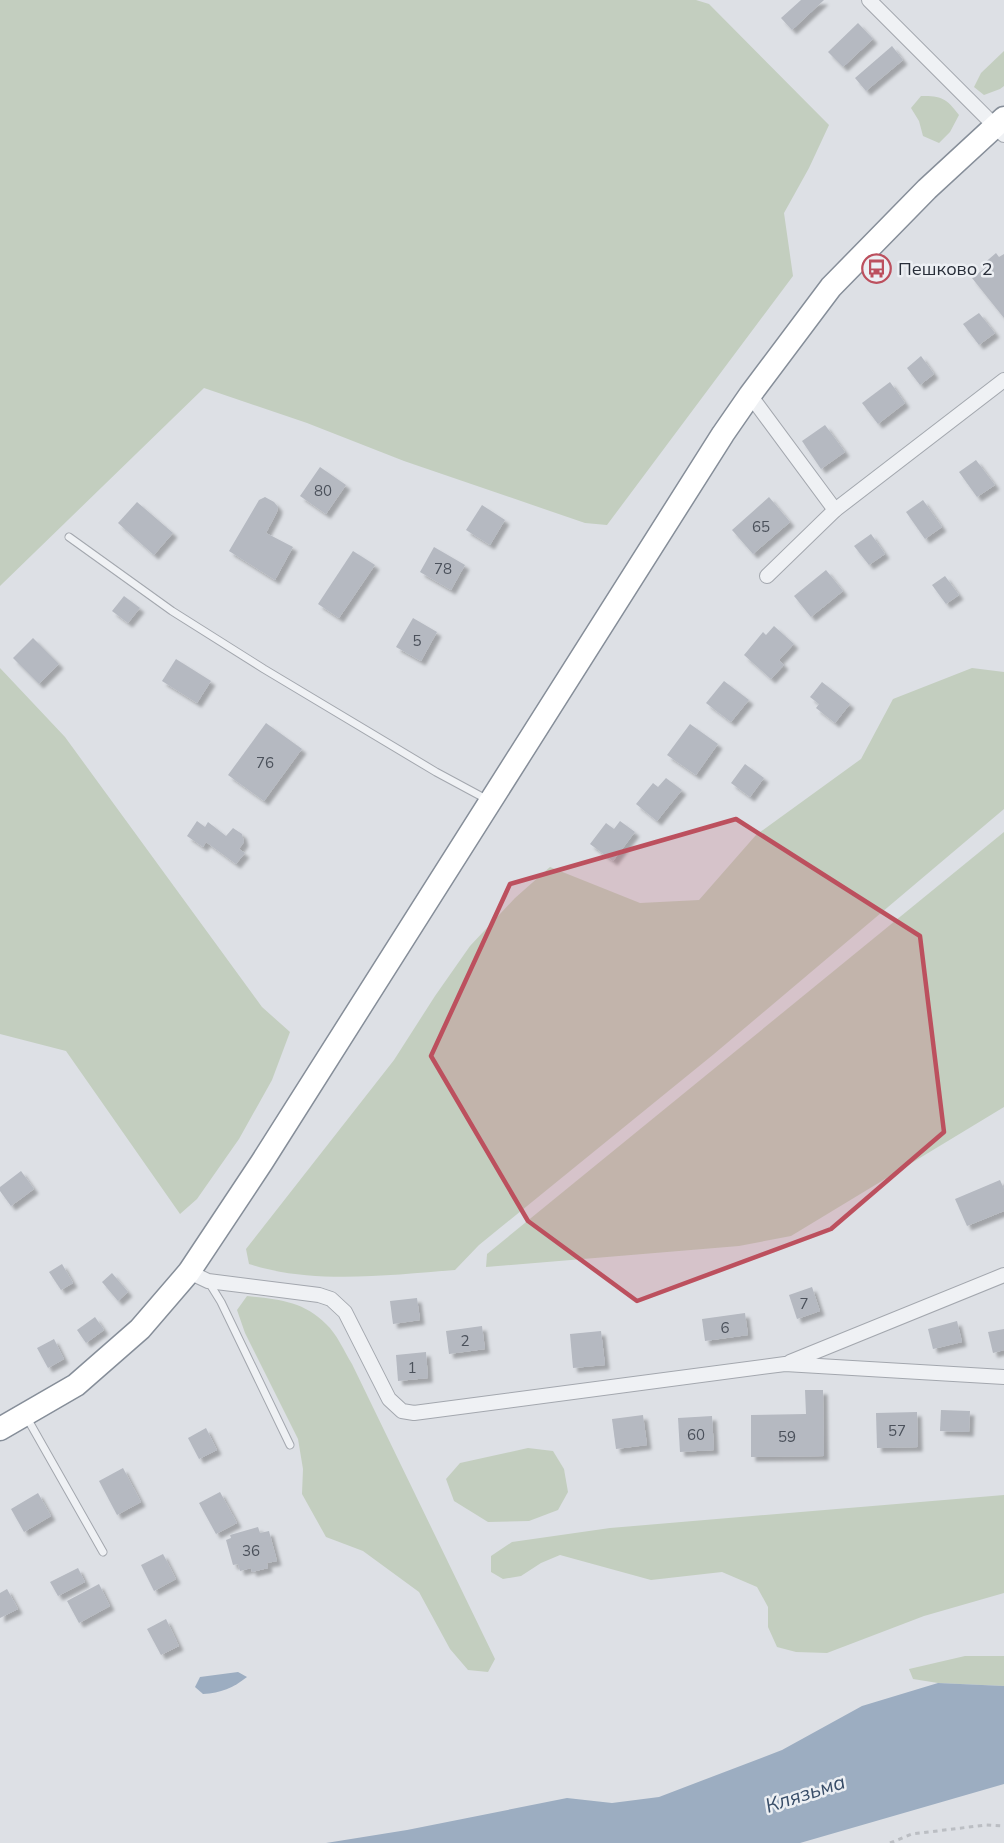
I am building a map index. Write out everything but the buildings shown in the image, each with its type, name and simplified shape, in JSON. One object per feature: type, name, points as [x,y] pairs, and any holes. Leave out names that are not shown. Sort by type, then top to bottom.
[{"type":"highway","points":[[0,1430],[76,1385],[198,1277],[269,1152],[723,434],[750,395],[831,287],[927,189],[1001,126]]},
{"type":"street","points":[[869,0],[894,27],[1001,126]]},
{"type":"street","points":[[767,576],[835,510],[1004,380]]},
{"type":"street","points":[[750,395],[835,510]]},
{"type":"street","points":[[785,1364],[1004,1275]]},
{"type":"street","points":[[198,1277],[319,1295],[331,1299],[345,1312],[389,1400],[402,1411],[414,1413],[785,1364],[1004,1377]]},
{"type":"lane","points":[[69,537],[172,611],[264,669],[436,772],[491,801]]},
{"type":"lane","points":[[198,1277],[221,1302],[290,1445]]},
{"type":"lane","points":[[26,1415],[103,1552]]},
{"type":"path","points":[[890,1843],[912,1834],[986,1825],[1004,1826]]},
{"type":"highlighted area","points":[[736,819],[920,936],[944,1132],[831,1229],[637,1301],[528,1221],[431,1056],[510,884]]},
{"type":"green space","points":[[0,0],[696,0],[709,4],[829,125],[784,213],[793,276],[607,525],[585,523],[404,461],[307,423],[204,388],[0,586]]},
{"type":"green space","points":[[1004,51],[1004,86],[984,95],[974,87],[981,73]]},
{"type":"green space","points":[[921,96],[943,99],[959,115],[950,132],[939,143],[923,136],[919,121],[911,108]]},
{"type":"green space","points":[[0,668],[65,737],[262,1007],[290,1032],[272,1080],[239,1139],[197,1199],[180,1214],[66,1051],[0,1034]]},
{"type":"green space","points":[[972,668],[1004,672],[1004,809],[714,1054],[479,1245],[455,1270],[351,1277],[298,1274],[249,1264],[246,1249],[394,1060],[470,946],[515,898],[550,867],[640,903],[699,900],[756,835],[861,759],[893,699]]},
{"type":"green space","points":[[1004,832],[1004,1107],[791,1236],[739,1246],[486,1267],[487,1254]]},
{"type":"green space","points":[[247,1296],[289,1302],[309,1310],[330,1328],[337,1338],[352,1364],[495,1659],[488,1672],[468,1670],[450,1649],[419,1592],[363,1551],[326,1537],[302,1494],[303,1469],[298,1439],[245,1333],[237,1310]]},
{"type":"green space","points":[[528,1448],[553,1451],[564,1469],[568,1492],[558,1510],[529,1521],[488,1522],[454,1501],[446,1479],[460,1463]]},
{"type":"green space","points":[[1004,1495],[1004,1593],[924,1616],[827,1653],[796,1652],[777,1647],[768,1627],[768,1607],[757,1587],[722,1572],[651,1580],[560,1555],[541,1563],[521,1576],[503,1579],[491,1572],[491,1556],[512,1542],[610,1528]]},
{"type":"green space","points":[[965,1656],[1004,1656],[1004,1686],[938,1683],[913,1679],[909,1669]]},
{"type":"water","points":[[238,1672],[247,1677],[226,1689],[203,1694],[195,1687],[200,1677]]},
{"type":"water","name":"Клязьма","points":[[938,1683],[1004,1686],[1004,1784],[800,1843],[326,1843],[407,1830],[567,1798],[612,1803],[659,1797],[782,1750],[862,1706]]},
{"type":"place","name":"Пешково 2","points":[[877,268]]}]
